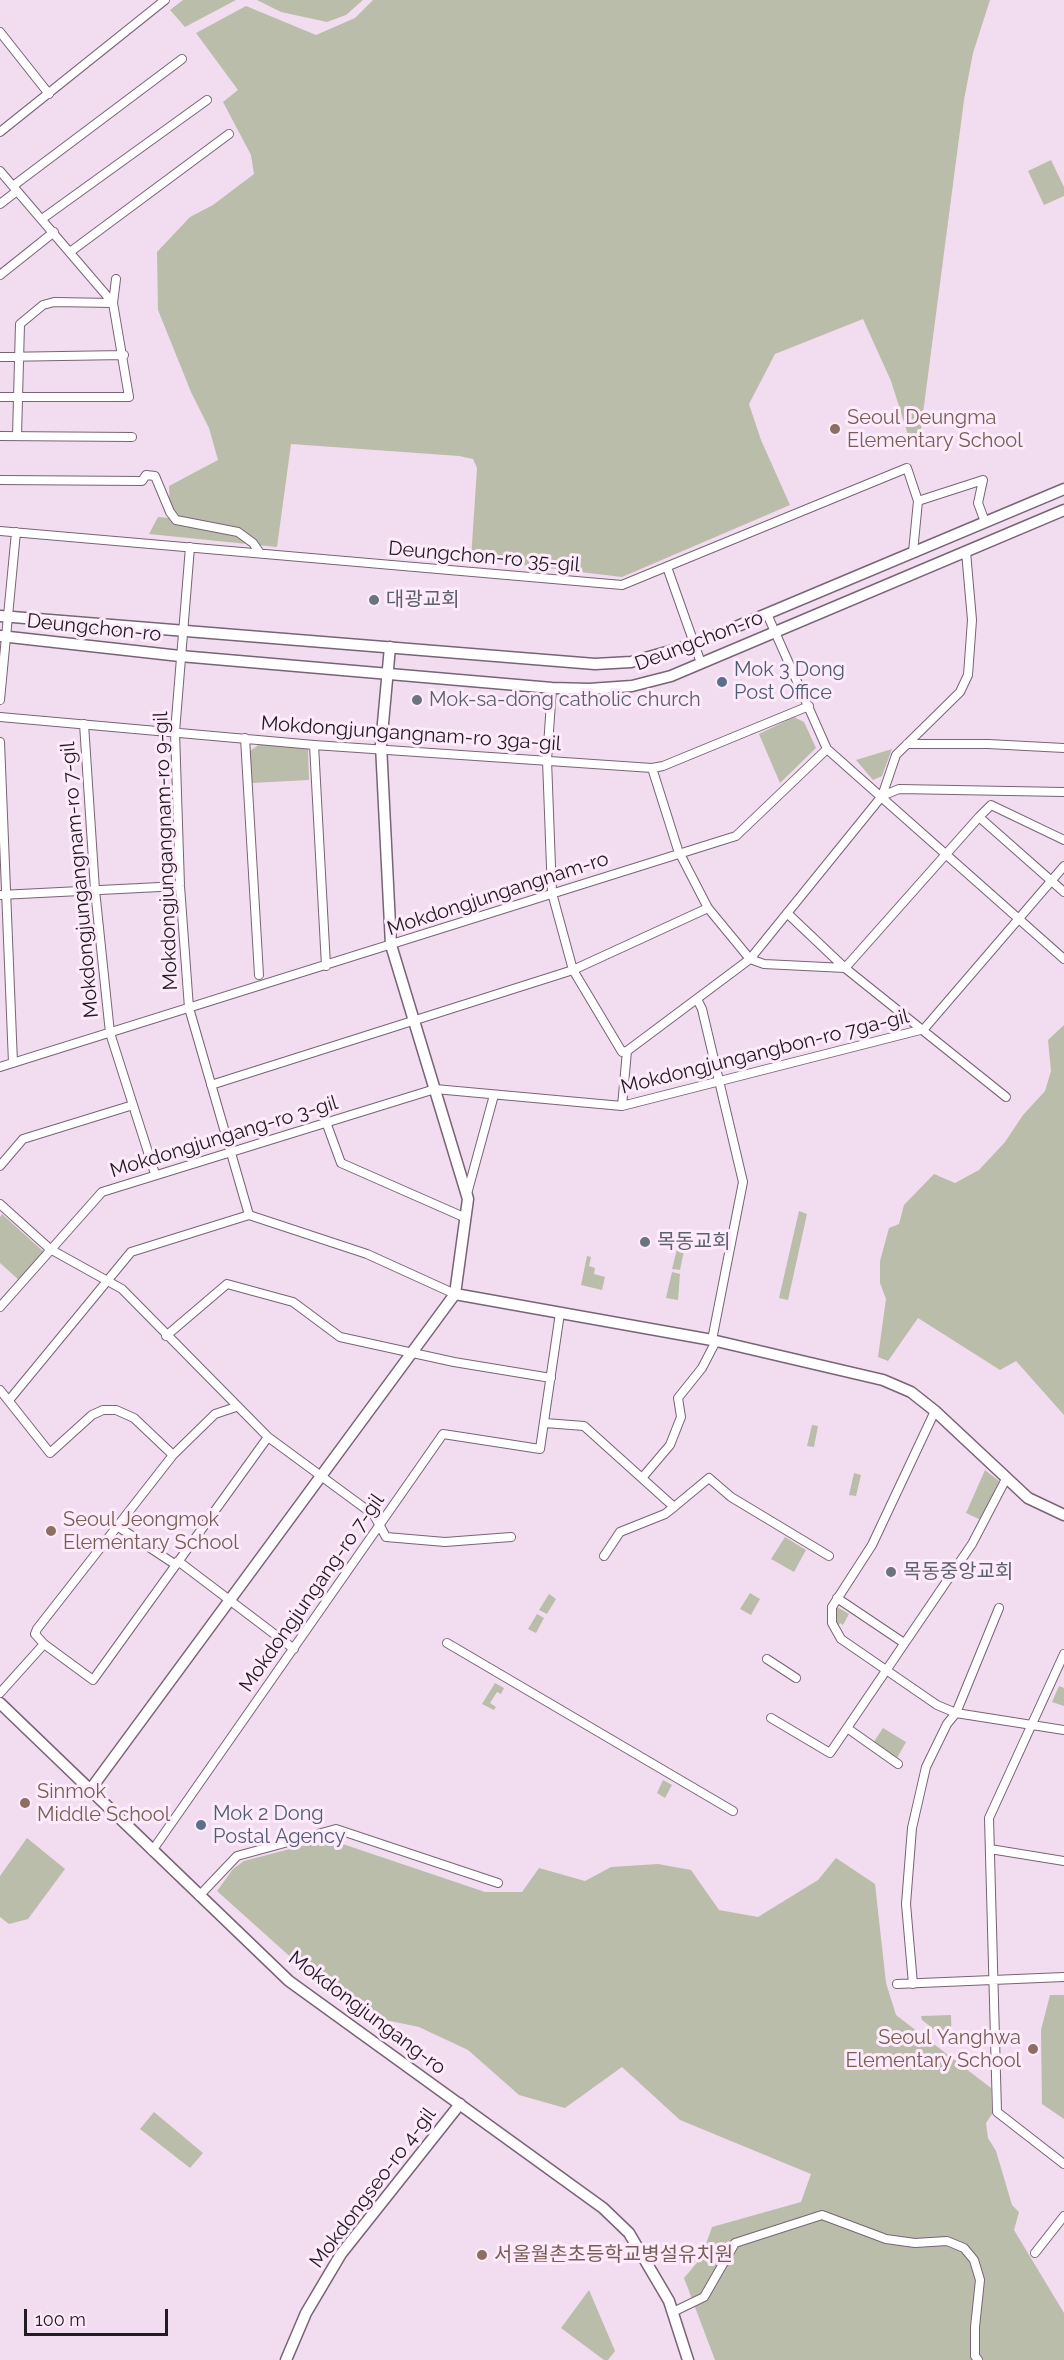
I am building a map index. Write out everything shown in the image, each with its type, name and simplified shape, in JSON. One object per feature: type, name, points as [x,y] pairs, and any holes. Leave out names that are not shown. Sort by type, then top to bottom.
[{"type":"main road","name":"Deungchon-ro","points":[[3,616],[595,664],[631,662],[695,644],[1064,489]]},
{"type":"main road","name":"Deungchon-ro","points":[[2,637],[180,656],[552,688],[589,689],[632,686],[671,676],[1064,510]]},
{"type":"main road","points":[[90,1790],[455,1294],[466,1218],[467,1194],[391,945],[382,750],[386,672],[390,647]]},
{"type":"main road","points":[[455,1294],[714,1340],[884,1380],[911,1392],[935,1411],[1028,1498],[1064,1515]]},
{"type":"main road","name":"Mokdongjungang-ro","points":[[0,1703],[290,1981],[603,2208],[629,2233],[669,2301],[688,2360]]},
{"type":"main road","name":"Mokdongseo-ro 4-gil","points":[[286,2360],[306,2313],[341,2254],[460,2104]]},
{"type":"street","points":[[0,132],[165,0]]},
{"type":"street","points":[[0,32],[49,94]]},
{"type":"street","points":[[0,204],[15,188],[182,58]]},
{"type":"street","points":[[42,219],[207,100]]},
{"type":"street","points":[[70,252],[229,134]]},
{"type":"street","points":[[0,171],[113,303]]},
{"type":"street","points":[[0,274],[54,232]]},
{"type":"street","points":[[0,397],[129,397],[124,355],[113,303],[116,279]]},
{"type":"street","points":[[17,436],[20,324],[43,305],[54,302],[113,303]]},
{"type":"street","points":[[0,357],[124,355]]},
{"type":"street","points":[[0,436],[132,438]]},
{"type":"street","name":"Deungchon-ro 35-gil","points":[[0,531],[622,585],[907,468],[918,501],[913,552]]},
{"type":"street","points":[[0,480],[142,481],[146,476],[155,476],[170,512],[176,520],[238,532],[253,543],[260,553]]},
{"type":"street","points":[[918,501],[983,480],[978,503],[985,522]]},
{"type":"street","name":"Deungchon-ro","points":[[2,637],[16,532]]},
{"type":"street","name":"Deungchon-ro","points":[[180,656],[190,547]]},
{"type":"street","points":[[552,688],[547,760],[552,893],[573,970],[622,1052],[627,1051],[750,959],[882,796],[896,755],[960,692],[968,675],[972,620],[966,552]]},
{"type":"street","points":[[667,567],[701,663]]},
{"type":"street","points":[[767,614],[827,749],[1064,959]]},
{"type":"street","points":[[0,700],[2,637]]},
{"type":"street","name":"Mokdongjungangnam-ro 9-gil","points":[[180,656],[175,732],[180,885],[189,1008],[249,1215]]},
{"type":"street","name":"Mokdongjungangnam-ro 3ga-gil","points":[[0,717],[314,745],[652,768],[663,766],[808,706]]},
{"type":"street","name":"Mokdongjungangnam-ro 7-gil","points":[[84,724],[94,890],[110,1033]]},
{"type":"street","points":[[245,738],[259,975]]},
{"type":"street","points":[[0,742],[4,894],[13,1063]]},
{"type":"street","points":[[907,744],[988,744],[1064,748]]},
{"type":"street","points":[[314,745],[326,966]]},
{"type":"street","name":"Mokdongjungangnam-ro","points":[[0,1067],[736,836],[827,749]]},
{"type":"street","points":[[652,768],[680,855],[708,908],[750,959],[764,964],[845,968],[991,805],[1064,840]]},
{"type":"street","points":[[882,796],[899,789],[1064,792]]},
{"type":"street","points":[[979,817],[1064,892]]},
{"type":"street","name":"Mokdongjungangbon-ro 7ga-gil","points":[[435,1089],[622,1107],[924,1029],[1064,866]]},
{"type":"street","points":[[4,894],[180,885]]},
{"type":"street","points":[[211,1085],[573,970],[708,908]]},
{"type":"street","name":"Mokdongjungangbon-ro 7ga-gil","points":[[787,913],[845,968],[1006,1097]]},
{"type":"street","points":[[642,1478],[670,1445],[681,1417],[678,1398],[702,1368],[714,1340],[743,1182],[702,1009],[697,999]]},
{"type":"street","points":[[110,1033],[155,1174]]},
{"type":"street","points":[[622,1107],[627,1051]]},
{"type":"street","name":"Mokdongjungang-ro 3-gil","points":[[1,1304],[53,1250],[102,1192],[435,1089]]},
{"type":"street","points":[[467,1194],[494,1095]]},
{"type":"street","points":[[0,1166],[23,1139],[133,1105]]},
{"type":"street","points":[[327,1122],[341,1163],[466,1218]]},
{"type":"street","points":[[0,1204],[53,1250],[122,1289],[236,1407],[268,1437],[374,1515],[386,1537],[445,1542],[511,1537]]},
{"type":"street","points":[[10,1399],[131,1252],[249,1215],[367,1254],[455,1294]]},
{"type":"street","points":[[166,1336],[227,1284],[293,1302],[340,1337],[413,1354],[551,1378]]},
{"type":"street","points":[[560,1313],[545,1423],[584,1426],[674,1507]]},
{"type":"street","points":[[0,1390],[10,1399],[50,1453],[92,1415],[103,1410],[116,1410],[134,1418],[173,1455]]},
{"type":"street","points":[[236,1407],[215,1413],[173,1455],[37,1629],[35,1634],[44,1644],[93,1680],[268,1437]]},
{"type":"street","points":[[935,1411],[875,1539],[832,1607],[832,1623],[841,1639],[937,1705],[956,1713],[1064,1730]]},
{"type":"street","name":"Mokdongjungang-ro 7-gil","points":[[152,1851],[443,1434],[540,1449],[545,1423]]},
{"type":"street","points":[[604,1556],[620,1532],[665,1514],[709,1478],[731,1497],[829,1556]]},
{"type":"street","points":[[771,1718],[830,1753],[972,1544],[1007,1478]]},
{"type":"street","points":[[117,1526],[177,1563],[294,1649]]},
{"type":"street","points":[[837,1598],[904,1643]]},
{"type":"street","points":[[913,1984],[906,1904],[912,1828],[926,1767],[947,1724],[956,1713],[999,1608]]},
{"type":"street","points":[[447,1643],[733,1811]]},
{"type":"street","points":[[0,1692],[44,1644]]},
{"type":"street","points":[[1064,1654],[1034,1725],[989,1818],[997,2112],[1064,2164]]},
{"type":"street","points":[[767,1659],[796,1678]]},
{"type":"street","points":[[847,1728],[898,1764]]},
{"type":"street","points":[[199,1896],[237,1856],[336,1829],[498,1883]]},
{"type":"street","points":[[990,1849],[1064,1861]]},
{"type":"street","points":[[897,1984],[1064,1977]]},
{"type":"street","points":[[673,2312],[704,2296],[735,2244],[822,2215],[886,2240],[915,2243],[947,2241],[964,2248],[974,2260],[980,2280],[975,2327],[975,2356],[978,2360]]},
{"type":"street","points":[[1035,2253],[1064,2216]]},
{"type":"green space","points":[[183,0],[236,0],[185,27],[170,10]]},
{"type":"green space","points":[[257,0],[363,0],[346,15],[327,22],[281,12]]},
{"type":"green space","points":[[373,0],[990,0],[973,53],[964,100],[919,444],[911,444],[891,381],[863,319],[775,354],[749,404],[761,440],[790,505],[622,577],[471,559],[477,468],[473,459],[459,456],[291,444],[277,547],[149,534],[158,517],[170,518],[169,486],[218,460],[209,428],[191,392],[158,310],[157,252],[190,217],[213,205],[254,174],[251,155],[223,102],[238,90],[196,33],[246,6],[316,35],[355,18]]},
{"type":"green space","points":[[1051,160],[1064,187],[1064,196],[1044,205],[1028,171]]},
{"type":"green space","points":[[794,717],[804,722],[816,748],[780,783],[759,734]]},
{"type":"green space","points":[[260,744],[308,749],[309,780],[251,783],[250,751]]},
{"type":"green space","points":[[892,749],[882,776],[873,780],[856,760]]},
{"type":"green space","points":[[1064,1025],[1064,1415],[1016,1361],[1000,1370],[918,1318],[888,1361],[878,1357],[886,1299],[880,1283],[880,1261],[889,1228],[899,1224],[904,1205],[934,1174],[955,1183],[979,1170],[1005,1142],[1023,1115],[1045,1091],[1051,1071],[1048,1040]]},
{"type":"green space","points":[[799,1211],[807,1214],[788,1300],[779,1298]]},
{"type":"green space","points":[[2,1214],[45,1253],[20,1281],[0,1263],[0,1217]]},
{"type":"green space","points":[[678,1245],[685,1246],[680,1270],[672,1269]]},
{"type":"green space","points":[[587,1256],[591,1257],[589,1266],[595,1268],[594,1274],[605,1277],[602,1290],[581,1285]]},
{"type":"green space","points":[[672,1272],[680,1274],[678,1300],[666,1298]]},
{"type":"green space","points":[[812,1425],[818,1426],[814,1447],[807,1446]]},
{"type":"green space","points":[[985,1470],[999,1481],[981,1520],[966,1513]]},
{"type":"green space","points":[[854,1473],[861,1475],[856,1496],[849,1495]]},
{"type":"green space","points":[[785,1537],[806,1550],[794,1572],[771,1559]]},
{"type":"green space","points":[[750,1593],[760,1599],[751,1615],[740,1609]]},
{"type":"green space","points":[[549,1594],[556,1599],[547,1614],[539,1610]]},
{"type":"green space","points":[[837,1607],[849,1614],[843,1625],[840,1623],[838,1626],[835,1622]]},
{"type":"green space","points":[[537,1614],[544,1618],[536,1633],[528,1629]]},
{"type":"green space","points":[[495,1683],[504,1688],[501,1694],[497,1692],[490,1703],[496,1707],[494,1710],[482,1704]]},
{"type":"green space","points":[[1059,1686],[1064,1688],[1064,1706],[1052,1702]]},
{"type":"green space","points":[[883,1728],[906,1742],[897,1758],[873,1743]]},
{"type":"green space","points":[[663,1780],[672,1785],[665,1798],[657,1793]]},
{"type":"green space","points":[[27,1838],[65,1869],[28,1919],[9,1924],[0,1917],[0,1876]]},
{"type":"green space","points":[[328,1839],[485,1892],[522,1892],[539,1868],[585,1881],[611,1867],[658,1864],[691,1870],[719,1910],[758,1917],[818,1880],[836,1858],[875,1884],[886,1983],[896,2015],[991,2088],[992,2114],[986,2123],[988,2138],[996,2151],[1012,2205],[1019,2212],[1014,2230],[1064,2313],[1064,2360],[715,2360],[684,2278],[701,2258],[712,2227],[801,2202],[811,2174],[680,2120],[622,2067],[565,2108],[519,2095],[468,2050],[419,2027],[371,2017],[315,1979],[217,1891],[233,1869],[244,1861]]},
{"type":"green space","points":[[1050,1995],[1064,1995],[1064,2119],[1042,2104],[1041,2030]]},
{"type":"green space","points":[[951,2015],[952,2044],[922,2020],[921,2016]]},
{"type":"green space","points":[[154,2112],[203,2153],[190,2168],[140,2129]]},
{"type":"green space","points":[[589,2290],[615,2351],[608,2360],[604,2360],[561,2328]]},
{"type":"place","name":"Seoul Deungma Elementary School","points":[[835,429]]},
{"type":"place","name":"대광교회","points":[[374,600]]},
{"type":"place","name":"Mok 3 Dong Post Office","points":[[722,682]]},
{"type":"place","name":"Mok-sa-dong catholic church","points":[[417,700]]},
{"type":"place","name":"목동교회","points":[[645,1242]]},
{"type":"place","name":"Seoul Jeongmok Elementary School","points":[[51,1531]]},
{"type":"place","name":"목동중앙교회","points":[[891,1572]]},
{"type":"place","name":"Sinmok Middle School","points":[[25,1803]]},
{"type":"place","name":"Mok 2 Dong Postal Agency","points":[[201,1825]]},
{"type":"place","name":"Seoul Yanghwa Elementary School","points":[[1033,2049]]},
{"type":"place","name":"서울월촌초등학교병설유치원","points":[[482,2255]]}]
